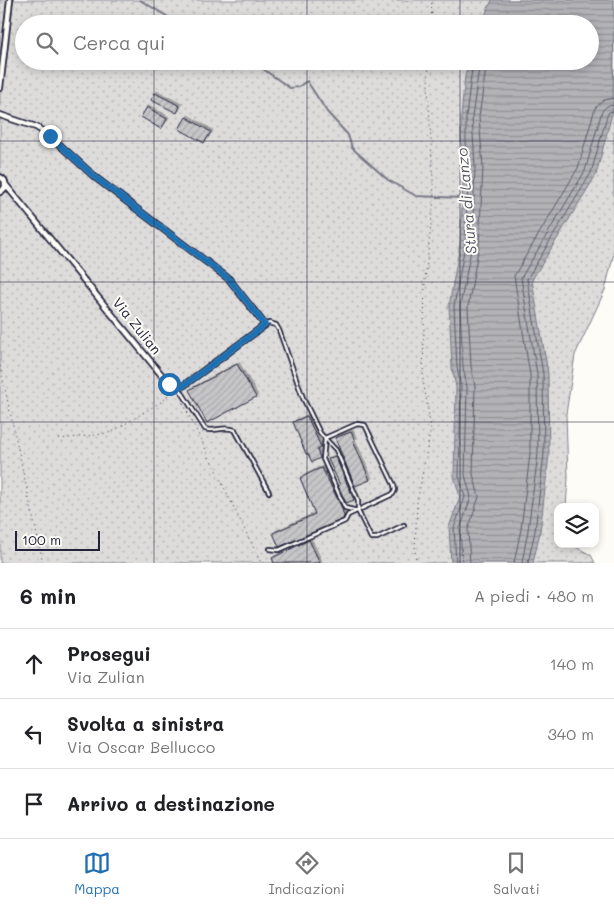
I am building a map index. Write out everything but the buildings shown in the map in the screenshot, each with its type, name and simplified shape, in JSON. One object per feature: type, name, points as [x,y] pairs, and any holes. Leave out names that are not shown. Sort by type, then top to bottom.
[{"type":"street","points":[[0,88],[10,0]]},
{"type":"street","points":[[0,115],[36,127],[50,136],[96,178],[229,279],[265,325],[183,386],[177,386]]},
{"type":"street","name":"Via Zulian","points":[[0,177],[169,384],[177,386]]},
{"type":"street","points":[[1,191],[6,184]]},
{"type":"street","points":[[1,191],[12,192]]},
{"type":"lane","points":[[265,325],[270,323],[276,325],[280,330],[303,398],[320,433],[336,450],[358,500],[358,511],[372,538],[377,538],[404,525]]},
{"type":"lane","points":[[177,386],[205,429],[211,431],[230,428],[235,430],[269,492]]},
{"type":"lane","points":[[270,549],[279,550],[345,521],[348,515],[393,494],[395,490],[365,425],[357,424],[325,438]]},
{"type":"lane","points":[[325,438],[323,459],[340,499],[345,508],[358,511]]},
{"type":"path","points":[[431,15],[432,0]]},
{"type":"path","points":[[416,563],[417,503],[431,428],[423,380],[425,280],[434,198],[428,70]]},
{"type":"path","points":[[0,366],[43,563]]},
{"type":"path","points":[[59,439],[112,432],[164,400],[177,386]]},
{"type":"path","points":[[184,404],[261,563]]},
{"type":"shaded area","points":[[0,0],[614,0],[614,253],[605,290],[575,355],[566,414],[568,478],[566,503],[554,503],[554,548],[578,548],[591,555],[595,563],[0,563]]},
{"type":"water","name":"Stura di Lanzo","points":[[492,0],[614,0],[613,110],[596,175],[532,280],[548,373],[549,455],[540,532],[533,563],[451,563],[449,527],[460,497],[454,476],[456,387],[452,368],[449,306],[460,244],[464,166],[461,142],[461,116],[465,76],[467,70],[599,70],[599,15],[485,15]]},
{"type":"waterway","points":[[140,0],[165,15]]},
{"type":"waterway","name":"Stura di Lanzo","points":[[264,70],[290,88],[298,87],[307,81],[327,112],[348,135],[352,148],[388,180],[416,196],[463,198]]},
{"type":"route","points":[[50,136],[96,178],[229,279],[265,325],[183,386],[169,384]]}]
